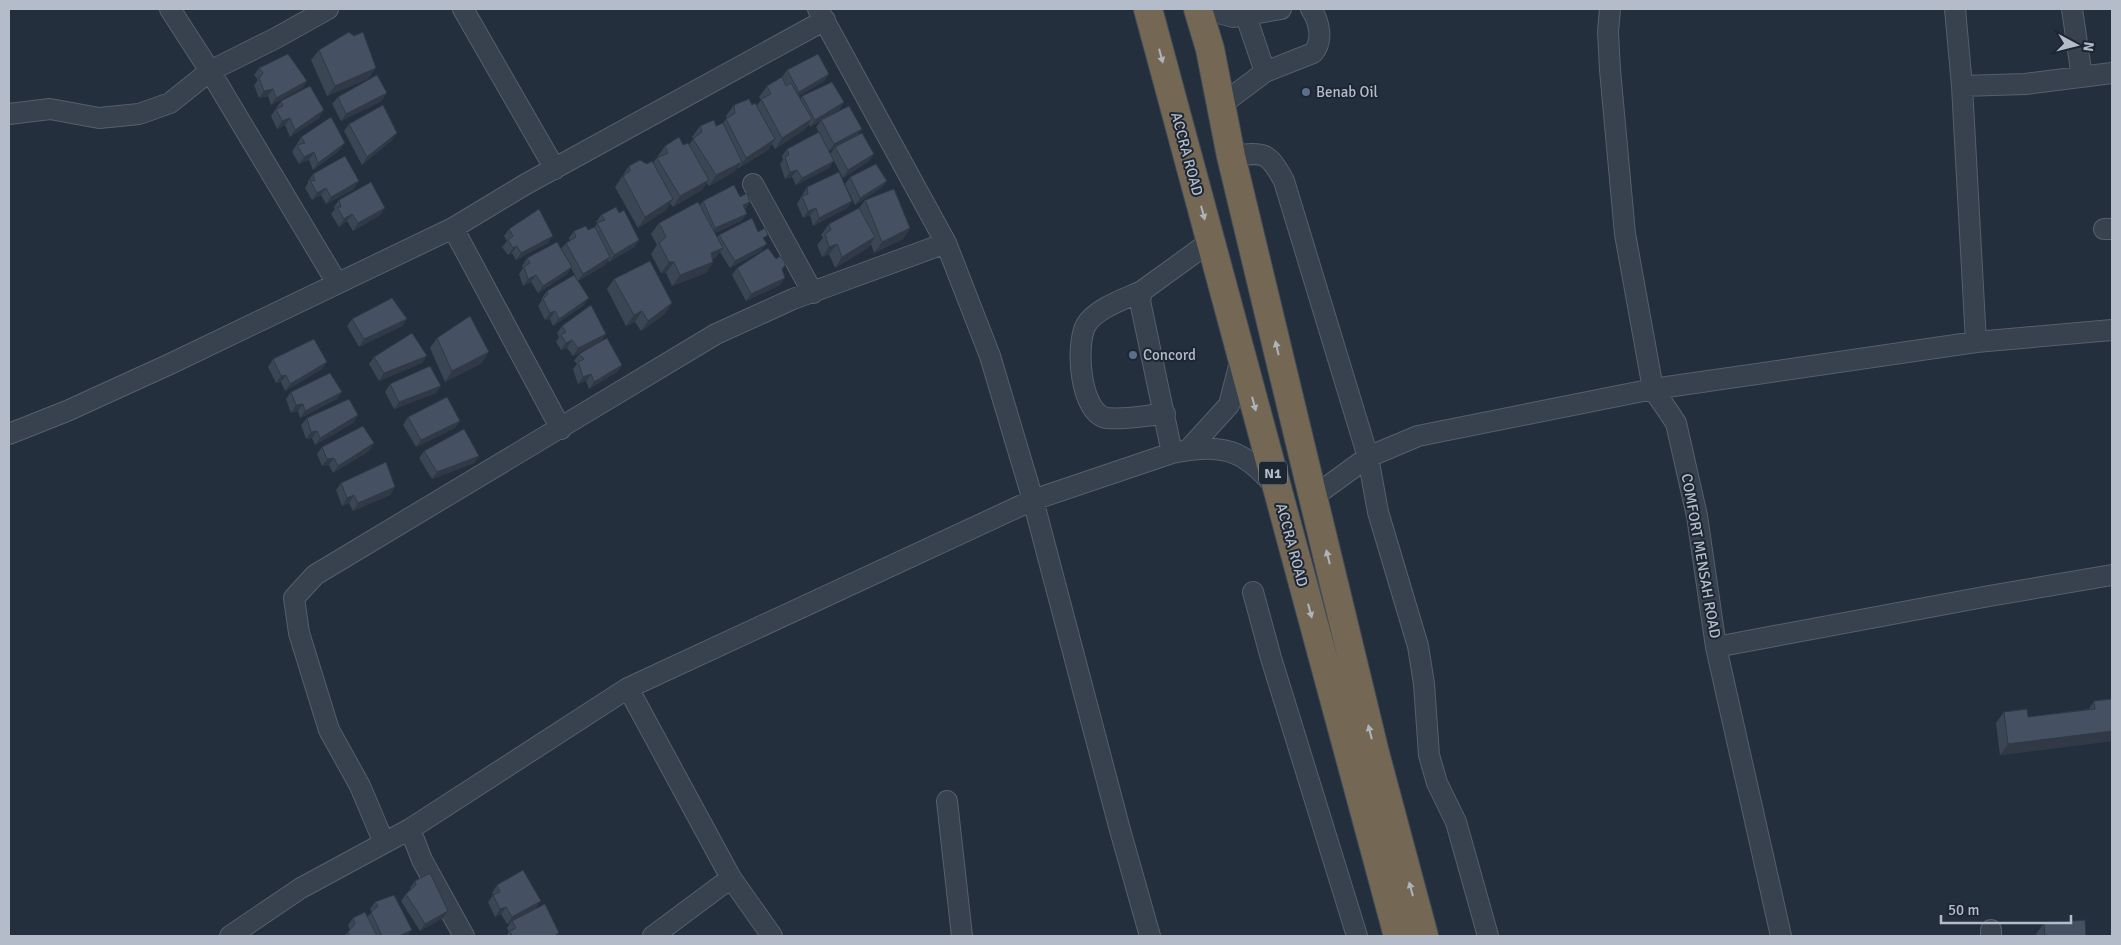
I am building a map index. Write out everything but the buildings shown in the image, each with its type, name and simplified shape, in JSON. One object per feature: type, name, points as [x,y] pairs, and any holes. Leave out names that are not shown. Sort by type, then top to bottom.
[{"type":"highway","name":"ACCRA ROAD","points":[[1148,9],[1398,936]]},
{"type":"highway","name":"ACCRA ROAD","points":[[1198,9],[1210,49],[1232,156],[1313,497],[1376,753],[1424,936]]},
{"type":"street","points":[[170,9],[210,71],[337,284]]},
{"type":"street","points":[[9,114],[50,109],[99,118],[139,114],[170,103],[210,71],[328,9]]},
{"type":"street","points":[[463,9],[555,169]]},
{"type":"street","points":[[1204,9],[1233,17],[1281,9]]},
{"type":"street","points":[[1221,105],[1266,72],[1313,52],[1318,47],[1320,37],[1316,18],[1311,9]]},
{"type":"street","points":[[1610,9],[1608,32],[1610,70],[1625,234],[1653,389]]},
{"type":"street","points":[[1954,9],[1962,86],[1976,342]]},
{"type":"street","points":[[2072,9],[2082,77]]},
{"type":"street","points":[[9,434],[101,395],[453,228],[822,15],[946,243],[990,356],[1033,500],[1120,830],[1150,936]]},
{"type":"street","points":[[1246,16],[1266,72]]},
{"type":"street","points":[[1962,86],[2025,84],[2112,73]]},
{"type":"street","points":[[1232,156],[1258,152],[1274,161],[1284,181],[1368,457],[1378,512],[1418,646],[1424,684],[1429,755],[1437,783],[1456,822],[1488,936]]},
{"type":"street","points":[[753,184],[813,293]]},
{"type":"street","points":[[453,228],[561,429]]},
{"type":"street","points":[[1165,414],[1106,418],[1094,410],[1084,384],[1079,360],[1086,325],[1099,312],[1142,291],[1211,241]]},
{"type":"street","points":[[384,843],[360,786],[329,730],[298,633],[294,598],[316,575],[716,334],[813,293],[946,243]]},
{"type":"street","points":[[1142,291],[1140,301],[1141,315],[1165,414],[1180,451]]},
{"type":"street","points":[[1313,497],[1368,457],[1418,436],[1653,389],[1976,342],[2112,330]]},
{"type":"street","points":[[1180,451],[1229,405],[1241,358]]},
{"type":"street","name":"COMFORT MENSAH ROAD","points":[[1653,389],[1676,423],[1697,516],[1716,647],[1781,936]]},
{"type":"street","points":[[238,934],[301,888],[410,829],[628,688],[1033,500],[1180,451],[1222,449],[1248,460],[1277,488]]},
{"type":"street","points":[[1716,647],[1979,597],[2112,575]]},
{"type":"street","points":[[1252,592],[1270,658],[1357,936]]},
{"type":"street","points":[[628,688],[731,878],[772,936]]},
{"type":"street","points":[[947,801],[962,936]]},
{"type":"street","points":[[410,829],[422,860],[464,936]]},
{"type":"street","points":[[653,936],[731,878]]},
{"type":"place","name":"Benab Oil","points":[[1306,92]]},
{"type":"place","name":"Concord","points":[[1133,355]]}]
